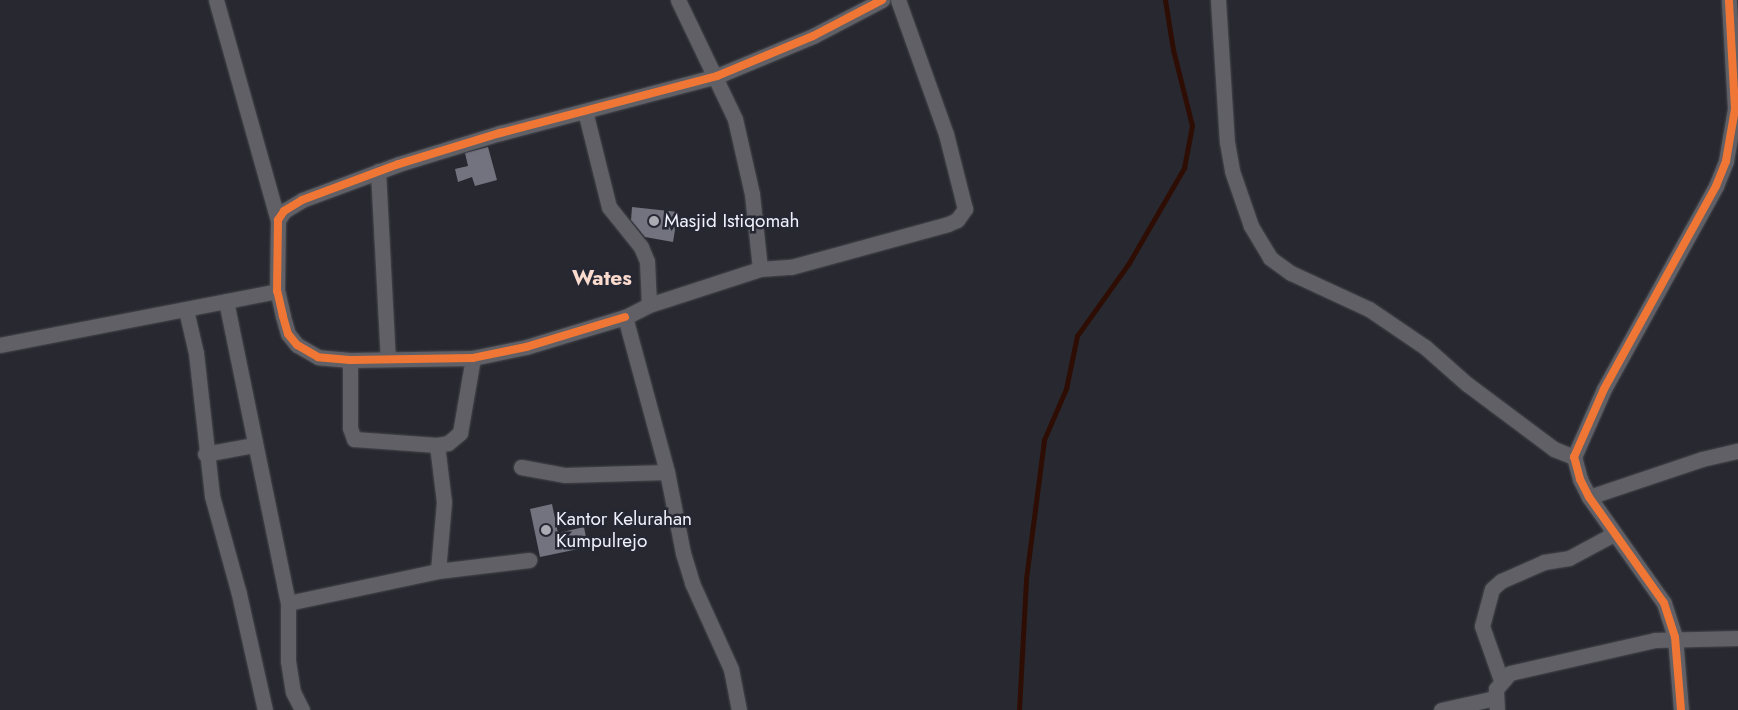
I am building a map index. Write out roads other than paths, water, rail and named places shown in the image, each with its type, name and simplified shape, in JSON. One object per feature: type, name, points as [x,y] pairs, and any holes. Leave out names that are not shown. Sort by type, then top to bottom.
[{"type":"street","points":[[216,0],[278,220],[277,291],[288,334],[297,345],[318,357],[350,360],[473,358],[526,347],[625,317],[649,305],[760,269],[791,267],[957,220],[965,209],[963,190],[943,125],[898,0]]},
{"type":"street","points":[[678,0],[716,76],[741,140],[757,224],[760,269]]},
{"type":"street","points":[[278,220],[284,211],[302,200],[378,171],[500,133],[716,76],[812,36],[882,0]]},
{"type":"street","points":[[1218,0],[1227,142],[1232,171],[1251,226],[1270,258],[1291,273],[1369,309],[1425,347],[1468,384],[1554,449],[1574,458]]},
{"type":"street","points":[[1681,710],[1675,637],[1658,591],[1614,534],[1589,497],[1580,479],[1574,458],[1600,396],[1716,186],[1726,161],[1735,109],[1729,0]]},
{"type":"street","points":[[585,111],[609,207],[641,247],[648,261],[649,305]]},
{"type":"street","points":[[378,171],[388,359]]},
{"type":"street","points":[[0,345],[277,291]]},
{"type":"street","points":[[226,301],[254,445],[288,603],[288,661],[294,692],[302,710]]},
{"type":"street","points":[[186,310],[201,390],[205,454],[212,496],[239,594],[265,710]]},
{"type":"street","points":[[625,317],[667,472],[692,583],[723,648],[739,710]]},
{"type":"street","points":[[350,360],[350,420],[354,439],[437,445],[448,443],[460,433],[473,358]]},
{"type":"street","points":[[205,454],[254,445]]},
{"type":"street","points":[[437,445],[444,502],[438,571]]},
{"type":"street","points":[[1589,497],[1702,459],[1738,451]]},
{"type":"street","points":[[521,467],[565,475],[667,472]]},
{"type":"street","points":[[1440,710],[1496,704],[1501,680],[1482,626],[1492,589],[1501,580],[1544,562],[1569,558],[1614,534]]},
{"type":"street","points":[[288,603],[438,571],[529,560]]},
{"type":"street","points":[[1501,680],[1510,673],[1544,664],[1675,637],[1738,638]]},
{"type":"waterway","points":[[1019,710],[1026,579],[1044,440],[1066,389],[1077,336],[1129,263],[1184,168],[1192,126],[1173,50],[1165,0]]},
{"type":"place","name":"Masjid Istiqomah","points":[[654,221]]},
{"type":"place","name":"Kantor Kelurahan Kumpulrejo","points":[[546,530]]},
{"type":"district","name":"Wates","points":[[602,278]]}]
